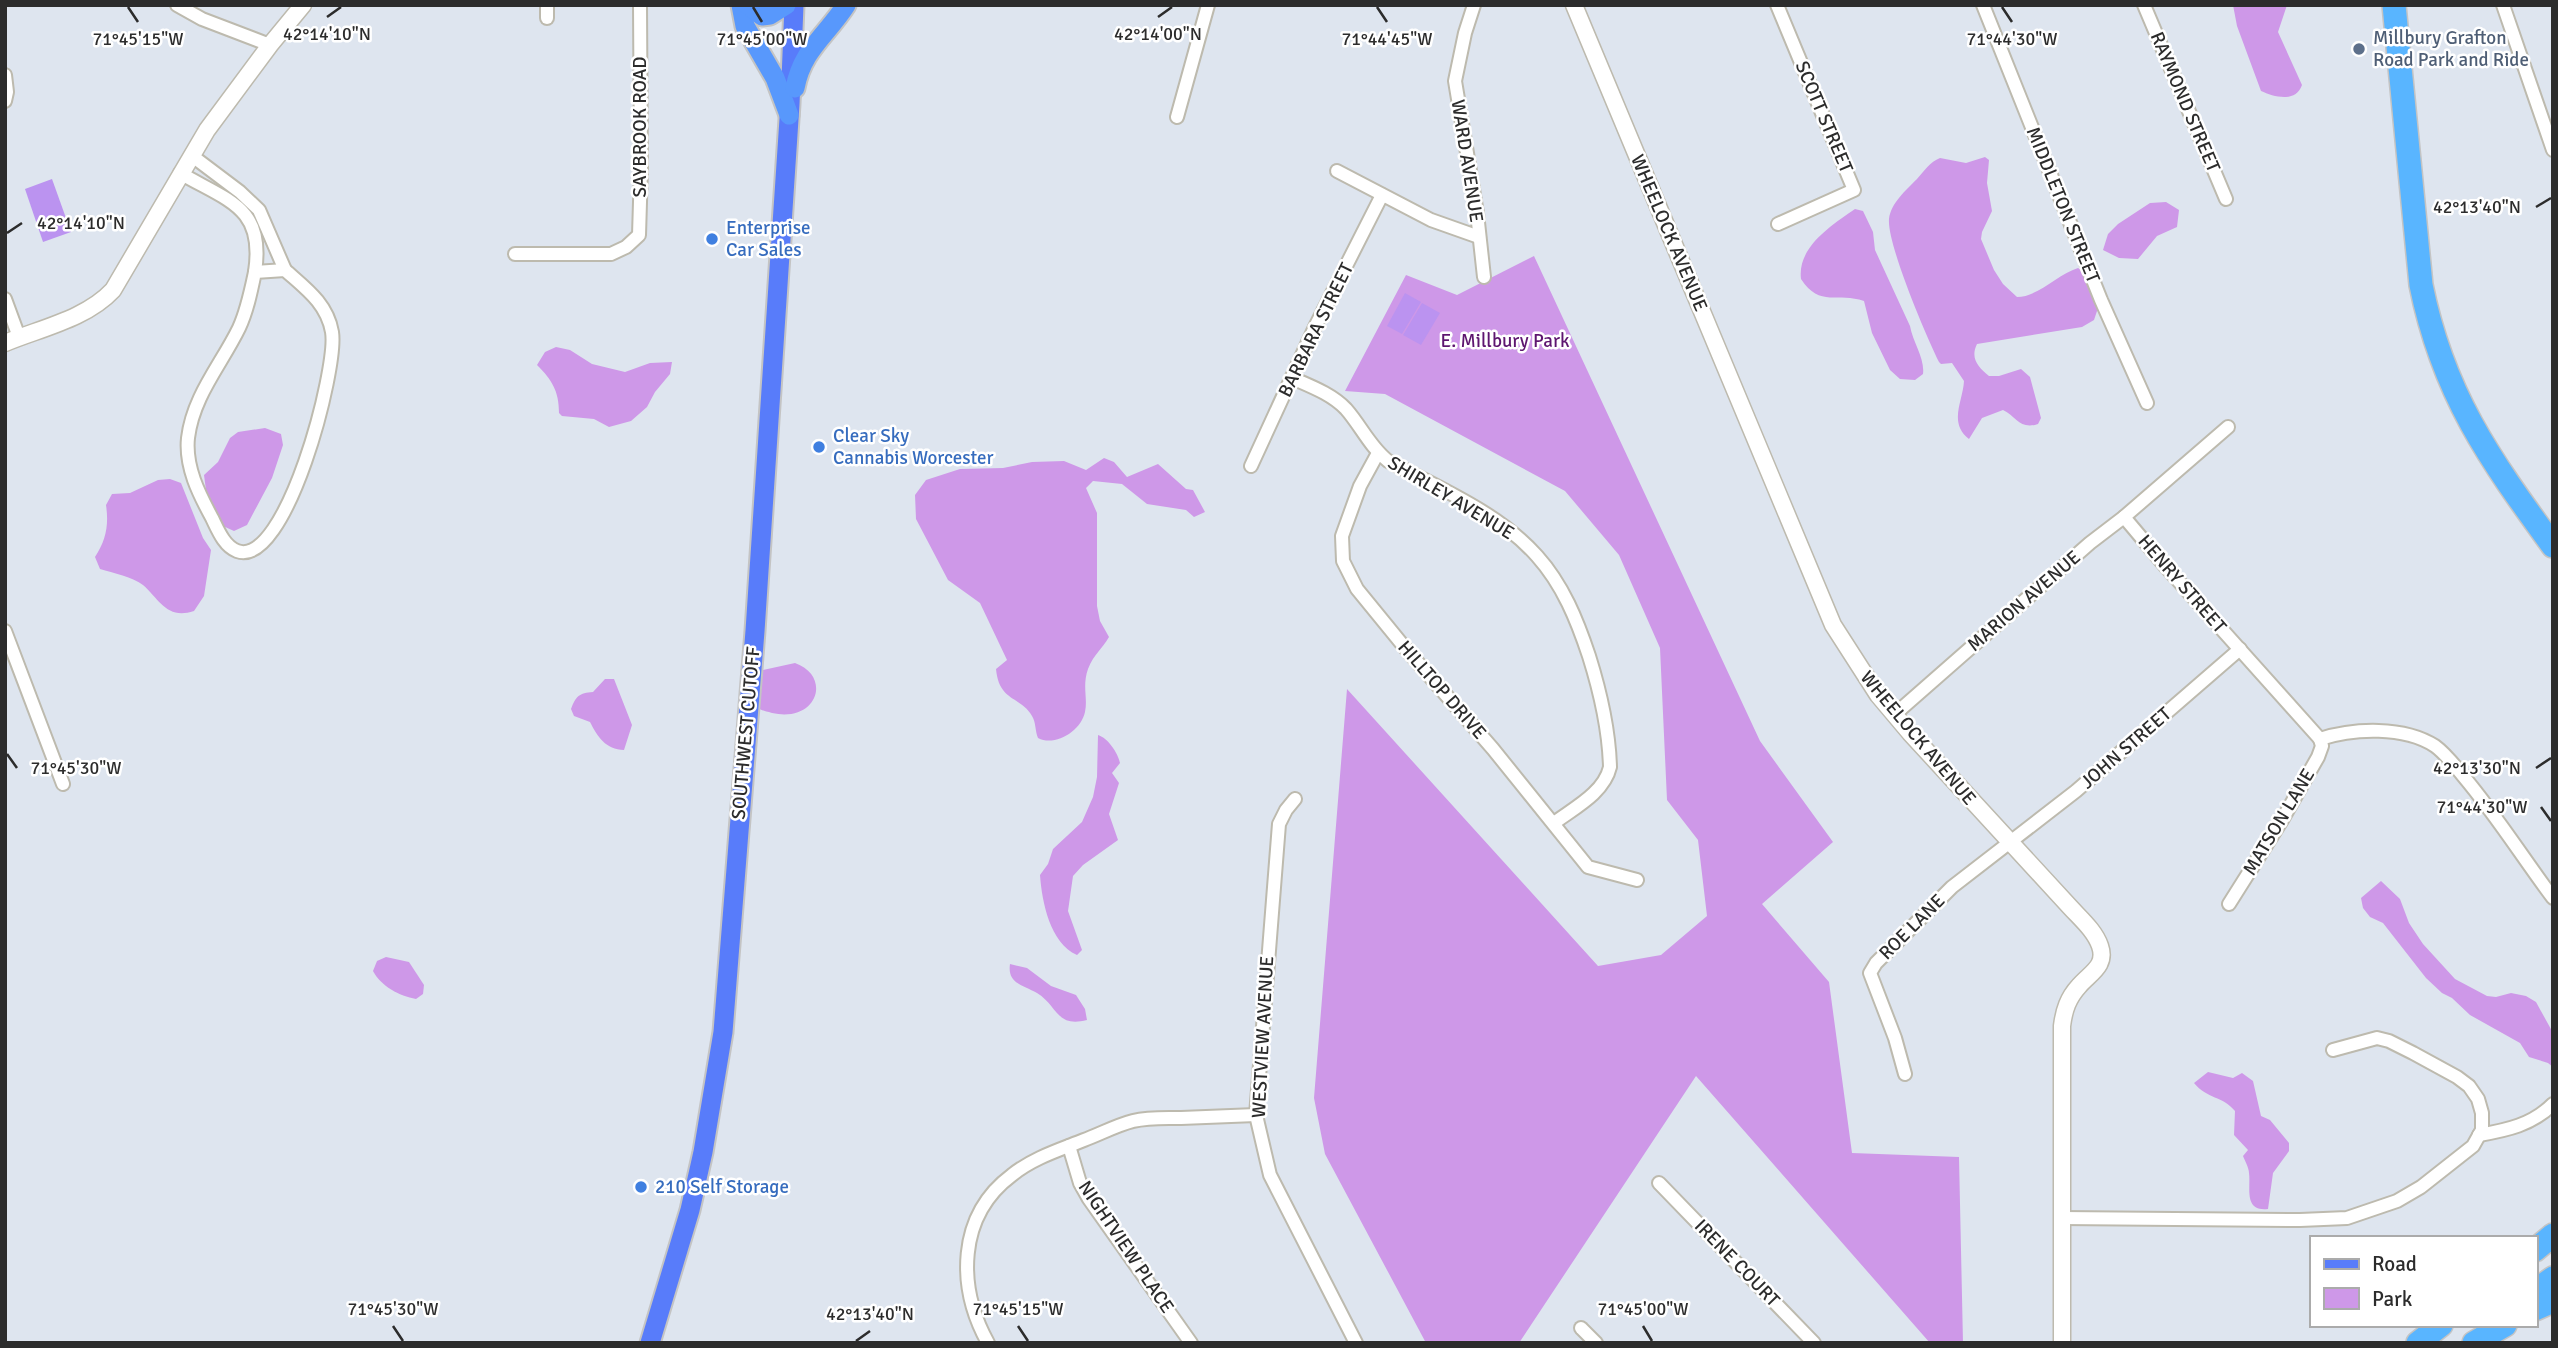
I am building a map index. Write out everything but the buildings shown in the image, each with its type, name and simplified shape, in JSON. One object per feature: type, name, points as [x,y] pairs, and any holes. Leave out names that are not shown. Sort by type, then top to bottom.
[{"type":"highway","points":[[741,5],[745,26],[775,78],[789,115]]},
{"type":"highway","points":[[748,5],[762,16],[770,15],[786,5]]},
{"type":"highway","points":[[796,78],[846,5]]},
{"type":"highway","points":[[2394,5],[2421,285],[2426,312],[2444,368],[2470,425],[2501,475],[2553,547]]},
{"type":"highway","points":[[2403,5],[2434,292],[2446,343],[2465,393],[2486,434],[2553,527]]},
{"type":"highway","points":[[2537,1251],[2553,1236]]},
{"type":"highway","points":[[2537,1252],[2553,1243]]},
{"type":"highway","points":[[2537,1290],[2553,1278]]},
{"type":"highway","points":[[2537,1308],[2553,1301]]},
{"type":"highway","points":[[2418,1343],[2438,1327]]},
{"type":"highway","points":[[2467,1343],[2487,1327]]},
{"type":"highway","points":[[2474,1343],[2502,1327]]},
{"type":"main road","name":"SOUTHWEST CUTOFF","points":[[650,1343],[690,1210],[703,1152],[723,1032],[755,631],[789,115],[793,5]]},
{"type":"main road","name":"SOUTHWEST CUTOFF","points":[[789,115],[805,5]]},
{"type":"street","points":[[177,5],[202,19],[270,46]]},
{"type":"street","points":[[5,299],[12,340],[83,313],[107,296],[191,155],[303,5]]},
{"type":"street","name":"SAYBROOK ROAD","points":[[515,254],[611,254],[639,235],[640,5]]},
{"type":"street","points":[[1177,117],[1208,5]]},
{"type":"street","name":"WARD AVENUE","points":[[1474,5],[1455,81],[1484,277]]},
{"type":"street","name":"WHEELOCK AVENUE","points":[[1574,5],[1822,601],[1851,656],[1894,715],[2090,930],[2101,948],[2101,964],[2075,991],[2063,1016],[2060,1140],[2062,1343]]},
{"type":"street","name":"SCOTT STREET","points":[[1777,5],[1854,190],[1778,223]]},
{"type":"street","name":"MIDDLETON STREET","points":[[1983,5],[2104,308],[2147,403]]},
{"type":"street","name":"RAYMOND STREET","points":[[2144,5],[2226,199]]},
{"type":"street","points":[[2503,5],[2553,150]]},
{"type":"street","points":[[5,75],[5,101]]},
{"type":"street","points":[[180,173],[223,197],[243,212],[256,233],[258,242],[255,272],[240,326],[194,408],[188,440],[190,464],[201,498],[222,537],[227,544],[240,552],[252,551],[264,543],[279,519],[306,460],[322,408],[332,360],[332,331],[324,311],[309,290],[285,270],[259,209],[191,155]]},
{"type":"street","points":[[1338,171],[1432,220],[1479,237]]},
{"type":"street","name":"BARBARA STREET","points":[[1251,466],[1315,327],[1382,195]]},
{"type":"street","points":[[255,272],[285,270]]},
{"type":"street","name":"SHIRLEY AVENUE","points":[[1292,378],[1319,390],[1346,408],[1378,453],[1388,461],[1493,519],[1524,543],[1547,568],[1574,614],[1592,666],[1602,703],[1609,767],[1608,776],[1600,788],[1554,823]]},
{"type":"street","name":"MARION AVENUE","points":[[1894,715],[2228,427]]},
{"type":"street","name":"HILLTOP DRIVE","points":[[1378,453],[1344,525],[1341,544],[1343,561],[1357,589],[1493,749],[1588,867],[1637,880]]},
{"type":"street","name":"HENRY STREET","points":[[2124,517],[2320,739]]},
{"type":"street","points":[[5,631],[63,784]]},
{"type":"street","name":"JOHN STREET","points":[[2008,842],[2076,791],[2240,649]]},
{"type":"street","points":[[5,672],[18,666]]},
{"type":"street","points":[[2320,739],[2350,732],[2394,733],[2437,748],[2478,794],[2553,898]]},
{"type":"street","name":"MATSON LANE","points":[[2229,904],[2318,757],[2322,746],[2320,739]]},
{"type":"street","name":"WESTVIEW AVENUE","points":[[1295,799],[1279,824],[1256,1115],[1270,1175],[1356,1343]]},
{"type":"street","name":"ROE LANE","points":[[1905,1074],[1895,1038],[1870,973],[1875,963],[1952,887],[2008,842]]},
{"type":"street","points":[[2061,1218],[2347,1218],[2397,1201],[2421,1187],[2473,1146],[2482,1130],[2483,1114],[2478,1099],[2469,1086],[2457,1077],[2389,1041],[2377,1038],[2333,1050]]},
{"type":"street","points":[[2479,1135],[2510,1130],[2541,1116],[2553,1104]]},
{"type":"street","points":[[988,1343],[978,1325],[966,1278],[967,1250],[984,1205],[1011,1175],[1046,1154],[1133,1121],[1256,1115]]},
{"type":"street","name":"NIGHTVIEW PLACE","points":[[1069,1146],[1080,1182],[1089,1199],[1191,1343]]},
{"type":"street","name":"IRENE COURT","points":[[1659,1183],[1814,1343]]},
{"type":"street","points":[[1581,1328],[1596,1343]]},
{"type":"green space","points":[[2233,5],[2287,5],[2278,32],[2302,85],[2295,94],[2284,97],[2261,91],[2237,26]]},
{"type":"green space","points":[[1985,157],[1989,160],[1987,183],[1992,211],[1981,239],[1994,270],[2003,284],[2017,297],[2033,293],[2078,268],[2083,271],[2099,305],[2094,320],[2082,327],[1977,344],[1974,354],[1976,362],[1989,376],[1999,376],[2021,369],[2030,377],[2041,418],[2038,424],[2023,424],[2003,410],[1982,418],[1969,439],[1963,433],[1959,426],[1958,412],[1964,381],[1952,363],[1939,362],[1908,290],[1890,231],[1890,213],[1904,192],[1930,164],[1940,158],[1966,163]]},
{"type":"green space","points":[[2166,202],[2179,210],[2177,227],[2157,236],[2138,259],[2119,258],[2103,250],[2108,234],[2118,224],[2150,203]]},
{"type":"green space","points":[[1855,209],[1863,211],[1873,232],[1875,250],[1921,356],[1923,374],[1915,380],[1900,379],[1890,370],[1872,333],[1864,301],[1822,296],[1808,288],[1801,279],[1801,267],[1810,247]]},
{"type":"green space","name":"E. Millbury Park","points":[[1534,256],[1760,741],[1833,842],[1762,904],[1829,982],[1852,1153],[1959,1157],[1963,1343],[1930,1343],[1696,1076],[1519,1343],[1426,1343],[1325,1154],[1314,1098],[1347,689],[1598,966],[1661,955],[1707,916],[1698,840],[1667,800],[1660,648],[1619,555],[1565,491],[1385,394],[1345,391],[1406,275],[1457,295]]},
{"type":"green space","points":[[556,347],[570,350],[592,364],[625,372],[650,363],[672,362],[670,374],[647,407],[631,421],[609,427],[594,419],[562,416],[559,413],[554,386],[537,365],[545,352]]},
{"type":"green space","points":[[265,428],[281,434],[283,445],[272,478],[247,525],[234,531],[223,526],[206,490],[204,475],[218,462],[230,438],[238,432]]},
{"type":"green space","points":[[1104,458],[1114,462],[1127,477],[1158,464],[1186,489],[1193,490],[1205,512],[1194,517],[1186,510],[1147,504],[1122,484],[1093,481],[1086,488],[1097,513],[1097,606],[1100,621],[1109,637],[1088,669],[1083,719],[1066,736],[1045,740],[1038,738],[1033,718],[1027,710],[1001,687],[996,669],[1007,660],[980,603],[948,580],[916,519],[915,495],[926,480],[960,469],[1003,468],[1032,462],[1064,461],[1086,470]]},
{"type":"green space","points":[[170,479],[181,483],[203,538],[211,550],[204,596],[194,611],[185,613],[170,611],[139,582],[100,569],[95,557],[104,538],[107,526],[106,505],[112,494],[130,493],[158,480]]},
{"type":"green space","points":[[795,663],[807,669],[816,687],[815,697],[809,705],[788,714],[772,713],[757,707],[759,673]]},
{"type":"green space","points":[[605,679],[614,679],[632,725],[624,750],[607,745],[590,722],[574,716],[571,709],[579,696],[593,692]]},
{"type":"green space","points":[[1098,735],[1112,746],[1120,763],[1112,773],[1119,783],[1109,814],[1118,840],[1083,865],[1073,876],[1068,911],[1082,950],[1077,955],[1060,941],[1054,932],[1045,909],[1040,875],[1048,864],[1053,849],[1082,822],[1093,797],[1097,777]]},
{"type":"green space","points":[[2381,881],[2400,899],[2409,923],[2423,944],[2455,979],[2487,996],[2496,997],[2511,993],[2526,996],[2536,1002],[2552,1031],[2553,1067],[2529,1057],[2520,1043],[2470,1015],[2426,978],[2383,923],[2370,917],[2363,908],[2361,898]]},
{"type":"green space","points":[[386,957],[409,962],[424,985],[423,994],[416,999],[410,998],[391,990],[381,981],[373,971],[377,961]]},
{"type":"green space","points":[[1010,964],[1027,968],[1051,986],[1076,995],[1085,1009],[1087,1020],[1077,1022],[1063,1018],[1044,998],[1014,980]]},
{"type":"green space","points":[[2208,1072],[2233,1078],[2242,1073],[2253,1081],[2261,1116],[2270,1120],[2289,1143],[2289,1151],[2273,1173],[2268,1209],[2260,1209],[2252,1203],[2249,1171],[2243,1156],[2248,1150],[2234,1135],[2235,1111],[2194,1083]]},
{"type":"shaded area","points":[[52,179],[71,232],[43,242],[25,189]]},
{"type":"shaded area","points":[[1405,293],[1421,302],[1402,334],[1387,326]]},
{"type":"shaded area","points":[[1422,303],[1440,313],[1421,345],[1403,335]]},
{"type":"place","name":"Millbury Grafton Road Park and Ride","points":[[2359,49]]},
{"type":"place","name":"Enterprise Car Sales","points":[[712,239]]},
{"type":"place","name":"Clear Sky Cannabis Worcester","points":[[819,447]]},
{"type":"place","name":"210 Self Storage","points":[[641,1187]]}]
